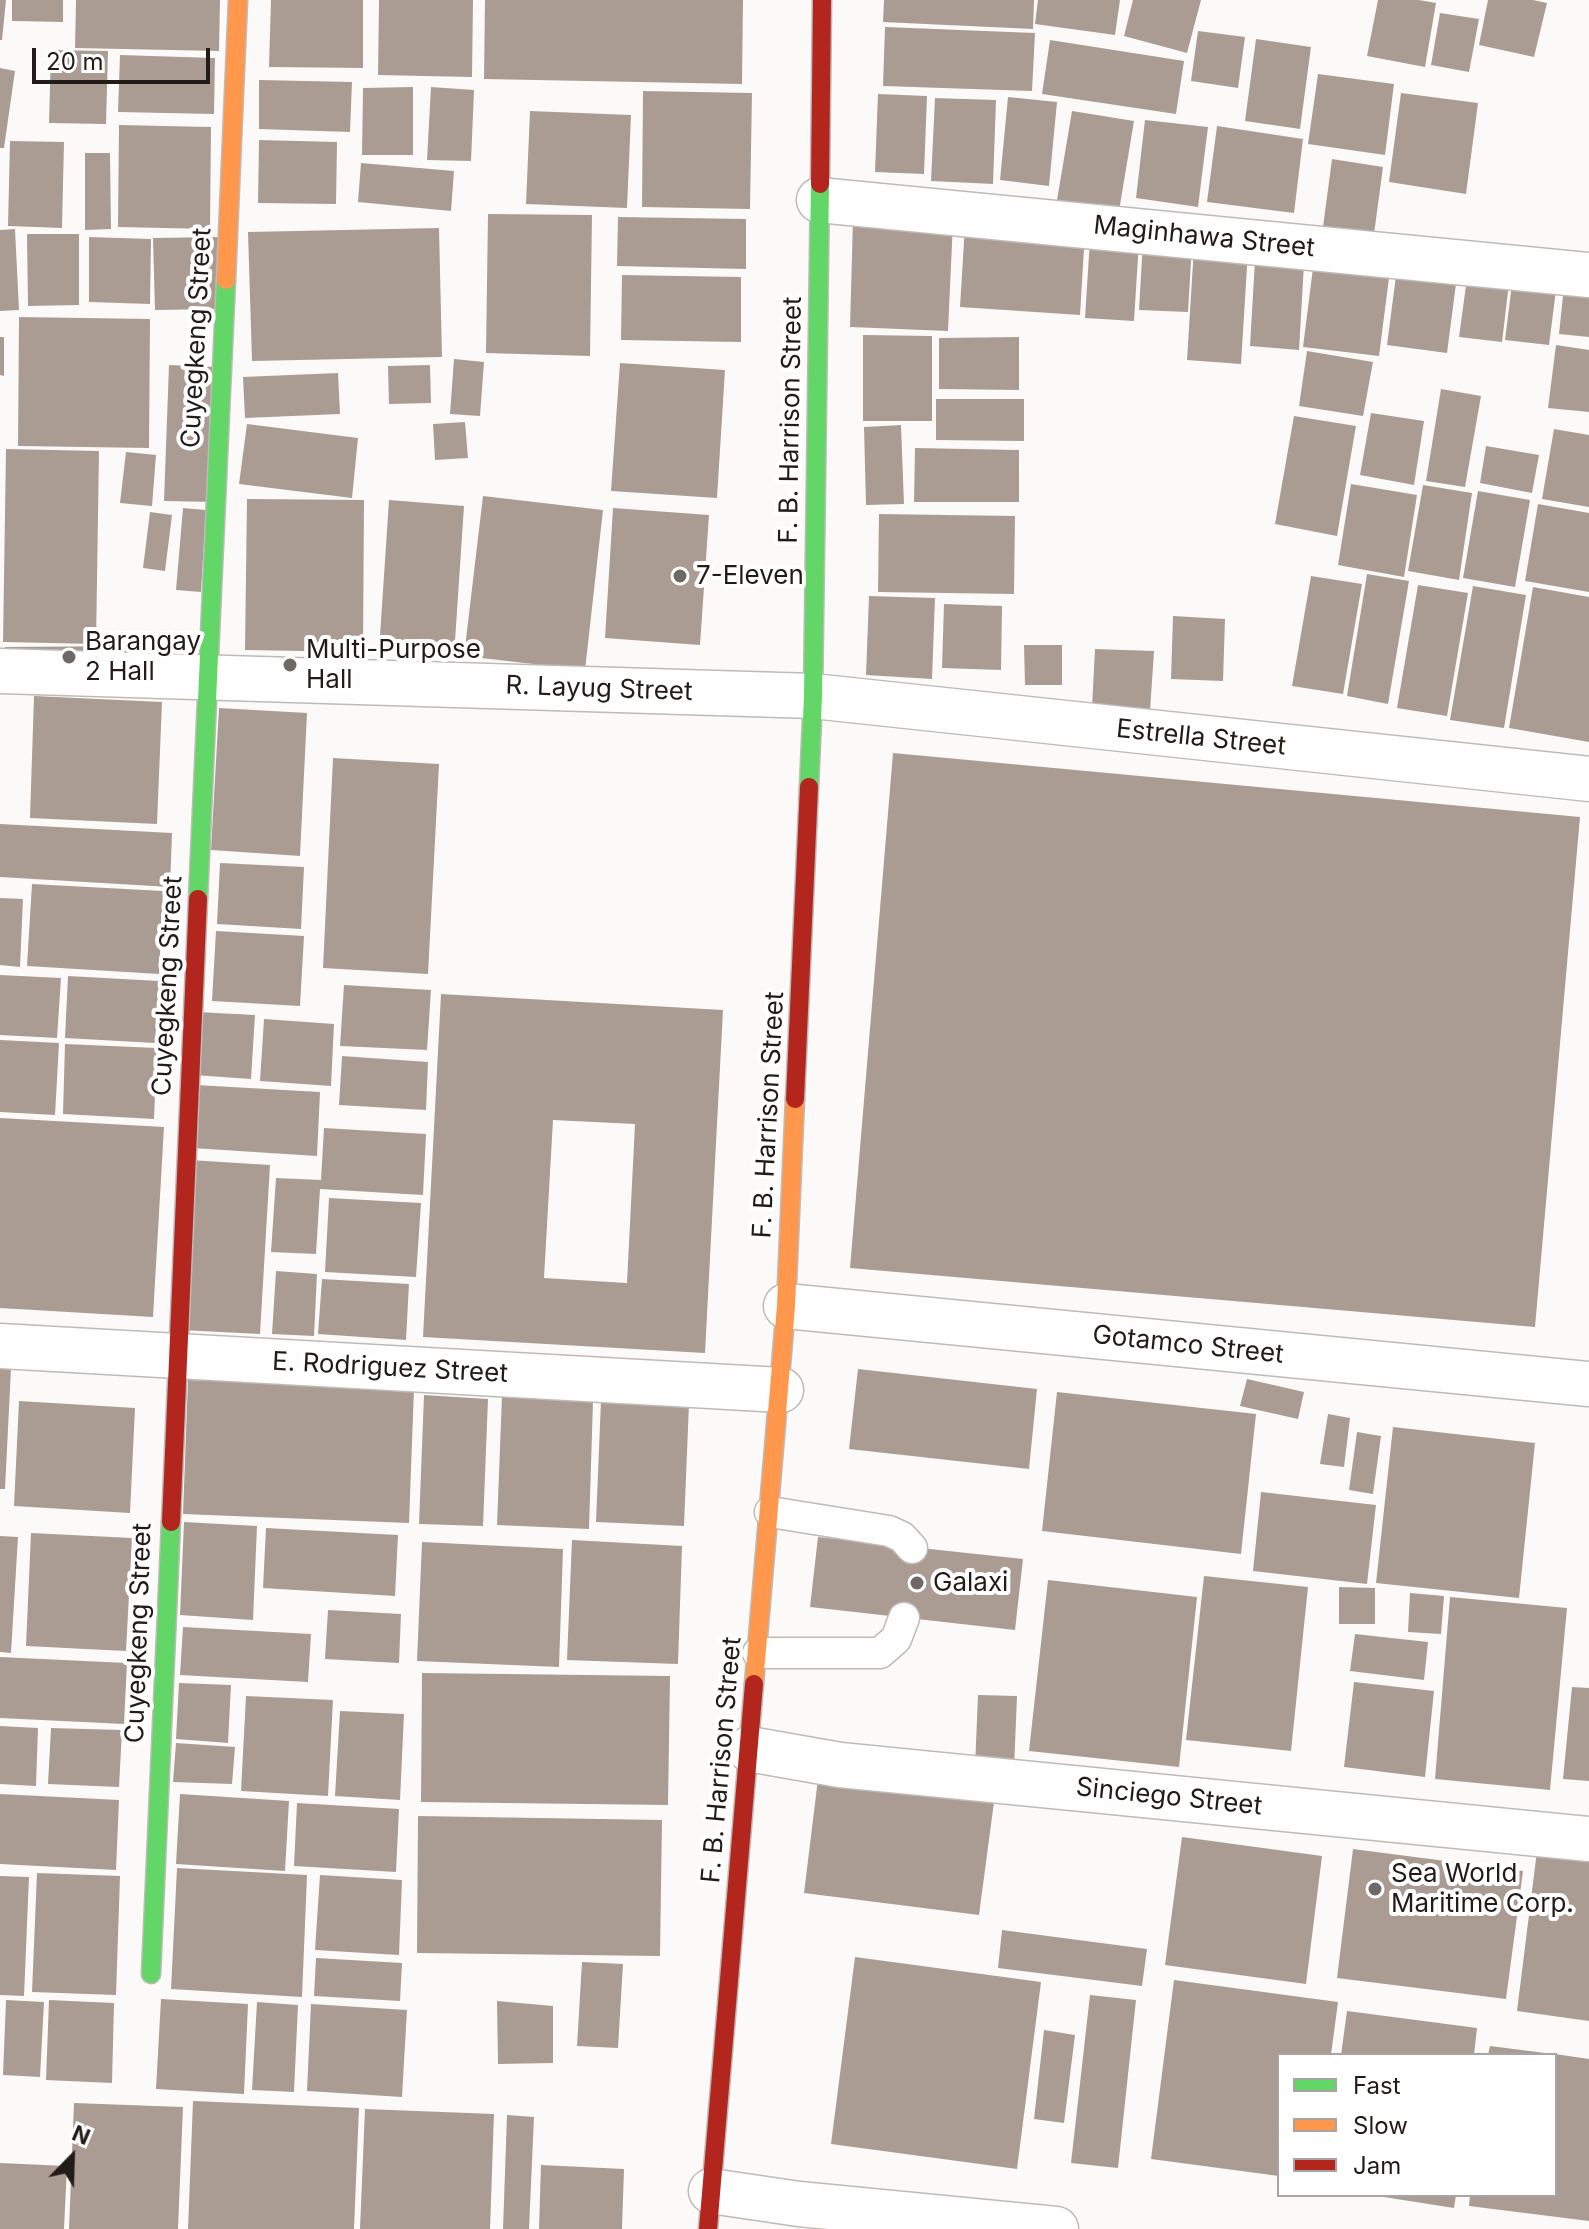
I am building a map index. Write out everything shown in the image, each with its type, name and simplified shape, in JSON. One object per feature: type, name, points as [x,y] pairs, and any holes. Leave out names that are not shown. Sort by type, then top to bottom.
[{"type":"main road","name":"Cuyegkeng Street","points":[[151,1974],[238,0]]},
{"type":"main road","name":"F. B. Harrison Street","points":[[709,2210],[786,1306],[813,696],[822,0]]},
{"type":"street","name":"Maginhawa Street","points":[[819,200],[1589,275]]},
{"type":"street","name":"R. Layug Street","points":[[0,671],[813,696]]},
{"type":"street","name":"Estrella Street","points":[[813,696],[1589,779]]},
{"type":"street","name":"Gotamco Street","points":[[786,1306],[1589,1384]]},
{"type":"street","name":"E. Rodriguez Street","points":[[0,1346],[781,1390]]},
{"type":"street","name":"Sinciego Street","points":[[749,1749],[840,1765],[1589,1839]]},
{"type":"street","points":[[709,2210],[799,2204],[1056,2229]]},
{"type":"lane","points":[[770,1512],[889,1531],[902,1537],[912,1548]]},
{"type":"lane","points":[[758,1653],[880,1653],[896,1639],[904,1618]]},
{"type":"building","points":[[0,0],[6,0],[2,40],[0,40]]},
{"type":"building","points":[[12,0],[63,0],[63,22],[12,21]]},
{"type":"building","points":[[76,0],[220,0],[219,51],[75,48]]},
{"type":"building","points":[[271,0],[363,0],[363,68],[269,67]]},
{"type":"building","points":[[379,0],[473,0],[472,77],[378,75]]},
{"type":"building","points":[[485,0],[743,0],[742,84],[484,79]]},
{"type":"building","points":[[884,0],[1034,0],[1033,29],[883,22]]},
{"type":"building","points":[[1038,0],[1120,0],[1115,35],[1035,24]]},
{"type":"building","points":[[1133,0],[1201,0],[1187,53],[1124,36]]},
{"type":"building","points":[[1378,0],[1436,3],[1425,67],[1367,56]]},
{"type":"building","points":[[1488,0],[1547,3],[1534,57],[1479,45]]},
{"type":"building","points":[[1440,13],[1479,19],[1469,72],[1431,65]]},
{"type":"building","points":[[885,27],[1035,33],[1032,91],[883,86]]},
{"type":"building","points":[[1198,31],[1245,37],[1238,88],[1191,81]]},
{"type":"building","points":[[1256,39],[1311,47],[1300,129],[1245,121]]},
{"type":"building","points":[[1050,40],[1184,61],[1176,114],[1042,94]]},
{"type":"building","points":[[51,50],[108,51],[106,124],[49,123]]},
{"type":"building","points":[[120,55],[215,58],[214,114],[118,112]]},
{"type":"building","points":[[0,68],[15,71],[4,148],[0,148]]},
{"type":"building","points":[[1318,74],[1394,84],[1385,155],[1308,144]]},
{"type":"building","points":[[259,80],[352,82],[350,132],[259,129]]},
{"type":"building","points":[[413,87],[413,155],[362,155],[363,88]]},
{"type":"building","points":[[431,87],[474,90],[471,161],[427,160]]},
{"type":"building","points":[[643,91],[752,93],[750,209],[642,207]]},
{"type":"building","points":[[1401,93],[1478,103],[1466,194],[1389,182]]},
{"type":"building","points":[[878,94],[927,96],[924,174],[875,172]]},
{"type":"building","points":[[1008,97],[1057,102],[1049,186],[1000,180]]},
{"type":"building","points":[[935,98],[996,100],[993,184],[931,181]]},
{"type":"building","points":[[530,111],[631,115],[627,208],[526,204]]},
{"type":"building","points":[[1072,111],[1134,121],[1119,211],[1057,200]]},
{"type":"building","points":[[1145,120],[1208,127],[1198,207],[1136,198]]},
{"type":"building","points":[[119,125],[211,127],[210,229],[118,227]]},
{"type":"building","points":[[1217,126],[1303,139],[1294,213],[1207,202]]},
{"type":"building","points":[[259,140],[337,142],[336,204],[258,203]]},
{"type":"building","points":[[10,141],[64,142],[62,228],[8,226]]},
{"type":"building","points":[[85,153],[110,153],[111,229],[85,230]]},
{"type":"building","points":[[1332,159],[1383,167],[1374,234],[1323,227]]},
{"type":"building","points":[[361,163],[454,171],[451,211],[358,202]]},
{"type":"building","points":[[488,214],[592,215],[590,356],[486,353]]},
{"type":"building","points":[[618,217],[746,219],[746,269],[617,266]]},
{"type":"building","points":[[853,219],[953,222],[948,331],[850,327]]},
{"type":"building","points":[[965,225],[1085,232],[1080,315],[960,307]]},
{"type":"building","points":[[439,228],[442,357],[252,361],[248,232]]},
{"type":"building","points":[[15,229],[19,310],[0,311],[0,230]]},
{"type":"building","points":[[27,234],[79,234],[79,305],[28,306]]},
{"type":"building","points":[[89,237],[151,239],[150,304],[89,302]]},
{"type":"building","points":[[218,237],[220,309],[155,310],[153,238]]},
{"type":"building","points":[[1090,239],[1139,241],[1134,321],[1085,318]]},
{"type":"building","points":[[1143,241],[1192,244],[1188,312],[1139,310]]},
{"type":"building","points":[[1194,247],[1248,251],[1241,364],[1187,360]]},
{"type":"building","points":[[1255,260],[1304,264],[1299,350],[1250,346]]},
{"type":"building","points":[[1314,260],[1390,270],[1379,356],[1303,347]]},
{"type":"building","points":[[1397,268],[1457,276],[1447,353],[1387,345]]},
{"type":"building","points":[[622,275],[741,277],[741,342],[621,340]]},
{"type":"building","points":[[1467,278],[1509,283],[1502,342],[1459,337]]},
{"type":"building","points":[[1512,284],[1556,290],[1549,345],[1505,340]]},
{"type":"building","points":[[1564,286],[1589,289],[1589,337],[1559,334]]},
{"type":"building","points":[[19,317],[150,319],[149,448],[18,446]]},
{"type":"building","points":[[863,335],[932,336],[932,421],[863,421]]},
{"type":"building","points":[[0,337],[4,337],[4,376],[0,375]]},
{"type":"building","points":[[1019,337],[1019,390],[939,389],[939,338]]},
{"type":"building","points":[[1556,345],[1589,350],[1589,412],[1548,408]]},
{"type":"building","points":[[1307,351],[1373,362],[1363,416],[1299,406]]},
{"type":"building","points":[[454,359],[484,362],[480,416],[450,414]]},
{"type":"building","points":[[620,363],[725,370],[717,498],[611,491]]},
{"type":"building","points":[[169,365],[218,367],[214,502],[164,501]]},
{"type":"building","points":[[430,365],[431,403],[389,404],[388,366]]},
{"type":"building","points":[[338,373],[340,414],[245,418],[243,377]]},
{"type":"building","points":[[1441,389],[1481,396],[1465,487],[1426,481]]},
{"type":"building","points":[[936,399],[1024,399],[1024,441],[936,440]]},
{"type":"building","points":[[1371,413],[1424,421],[1414,485],[1360,475]]},
{"type":"building","points":[[1294,416],[1356,426],[1337,536],[1275,524]]},
{"type":"building","points":[[465,422],[468,458],[435,460],[433,424]]},
{"type":"building","points":[[247,424],[358,438],[352,498],[239,484]]},
{"type":"building","points":[[901,425],[904,504],[866,505],[864,427]]},
{"type":"building","points":[[1554,429],[1589,435],[1589,507],[1542,499]]},
{"type":"building","points":[[1486,446],[1539,455],[1532,493],[1480,483]]},
{"type":"building","points":[[915,448],[1019,450],[1019,502],[914,502]]},
{"type":"building","points":[[6,449],[99,451],[96,644],[3,642]]},
{"type":"building","points":[[126,452],[156,455],[152,506],[120,503]]},
{"type":"building","points":[[1351,484],[1417,495],[1404,577],[1338,565]]},
{"type":"building","points":[[1423,485],[1472,493],[1459,580],[1408,571]]},
{"type":"building","points":[[1478,491],[1530,500],[1515,587],[1463,578]]},
{"type":"building","points":[[483,496],[603,510],[585,670],[464,656]]},
{"type":"building","points":[[247,499],[364,500],[363,652],[245,650]]},
{"type":"building","points":[[389,500],[464,506],[454,656],[379,651]]},
{"type":"building","points":[[1538,504],[1589,513],[1589,592],[1525,581]]},
{"type":"building","points":[[183,508],[206,510],[201,592],[176,590]]},
{"type":"building","points":[[613,508],[709,515],[700,645],[605,638]]},
{"type":"building","points":[[150,512],[172,515],[165,571],[143,568]]},
{"type":"building","points":[[879,514],[1015,516],[1014,594],[878,592]]},
{"type":"building","points":[[1367,574],[1409,581],[1388,704],[1347,696]]},
{"type":"building","points":[[1311,576],[1362,584],[1343,694],[1292,686]]},
{"type":"building","points":[[1418,585],[1468,593],[1447,716],[1397,708]]},
{"type":"building","points":[[1473,586],[1526,595],[1504,728],[1450,720]]},
{"type":"building","points":[[1533,587],[1589,597],[1589,742],[1509,728]]},
{"type":"building","points":[[869,596],[935,598],[932,679],[866,675]]},
{"type":"building","points":[[944,604],[1002,606],[1001,670],[942,668]]},
{"type":"building","points":[[1173,616],[1225,619],[1223,681],[1171,679]]},
{"type":"building","points":[[1024,645],[1062,645],[1062,685],[1025,685]]},
{"type":"building","points":[[133,646],[134,661],[5,664],[5,647]]},
{"type":"building","points":[[1095,649],[1154,651],[1150,711],[1092,708]]},
{"type":"building","points":[[34,696],[162,702],[157,824],[30,818]]},
{"type":"building","points":[[219,708],[307,713],[300,856],[211,850]]},
{"type":"building","points":[[893,753],[1580,817],[1535,1327],[850,1268]]},
{"type":"building","points":[[333,758],[439,764],[428,974],[323,968]]},
{"type":"building","points":[[0,824],[172,833],[170,887],[0,877]]},
{"type":"building","points":[[220,863],[304,867],[301,929],[217,924]]},
{"type":"building","points":[[32,884],[163,891],[159,974],[27,966]]},
{"type":"building","points":[[0,898],[23,899],[20,967],[0,965]]},
{"type":"building","points":[[216,931],[304,936],[300,1006],[212,1001]]},
{"type":"building","points":[[0,975],[61,978],[57,1038],[0,1035]]},
{"type":"building","points":[[68,976],[159,981],[155,1043],[65,1038]]},
{"type":"building","points":[[344,985],[431,990],[427,1050],[340,1046]]},
{"type":"building","points":[[441,994],[723,1010],[705,1353],[423,1337]],"holes":[[[553,1120],[635,1124],[627,1283],[544,1278]]]},
{"type":"building","points":[[197,1012],[255,1015],[251,1079],[194,1075]]},
{"type":"building","points":[[264,1019],[334,1024],[331,1086],[260,1081]]},
{"type":"building","points":[[0,1040],[59,1043],[55,1115],[0,1112]]},
{"type":"building","points":[[65,1044],[157,1048],[154,1119],[63,1114]]},
{"type":"building","points":[[342,1056],[428,1062],[426,1110],[339,1105]]},
{"type":"building","points":[[196,1085],[320,1092],[317,1156],[192,1148]]},
{"type":"building","points":[[0,1118],[164,1127],[153,1317],[0,1308]]},
{"type":"building","points":[[324,1128],[426,1134],[423,1195],[320,1189],[316,1254],[271,1252],[276,1178],[321,1180]]},
{"type":"building","points":[[190,1160],[270,1165],[260,1334],[181,1330]]},
{"type":"building","points":[[329,1198],[421,1203],[416,1277],[325,1272]]},
{"type":"building","points":[[276,1271],[317,1274],[314,1336],[272,1334]]},
{"type":"building","points":[[322,1279],[409,1284],[406,1340],[318,1334]]},
{"type":"building","points":[[0,1368],[11,1369],[5,1489],[0,1489]]},
{"type":"building","points":[[858,1369],[1037,1389],[1029,1469],[849,1449]]},
{"type":"building","points":[[1247,1379],[1304,1392],[1298,1419],[1240,1406]]},
{"type":"building","points":[[188,1380],[414,1389],[409,1523],[183,1514]]},
{"type":"building","points":[[1057,1392],[1256,1414],[1241,1554],[1042,1531]]},
{"type":"building","points":[[424,1395],[488,1399],[483,1526],[419,1524]]},
{"type":"building","points":[[502,1396],[593,1401],[589,1529],[497,1525]]},
{"type":"building","points":[[19,1401],[135,1408],[130,1513],[14,1506]]},
{"type":"building","points":[[601,1401],[689,1404],[684,1526],[596,1522]]},
{"type":"building","points":[[1328,1414],[1350,1418],[1344,1467],[1320,1464]]},
{"type":"building","points":[[1393,1427],[1535,1443],[1519,1598],[1376,1583]]},
{"type":"building","points":[[1357,1432],[1381,1436],[1373,1494],[1349,1490]]},
{"type":"building","points":[[1261,1492],[1376,1505],[1367,1584],[1253,1571]]},
{"type":"building","points":[[184,1522],[257,1526],[253,1620],[180,1615]]},
{"type":"building","points":[[266,1528],[398,1535],[395,1596],[263,1588]]},
{"type":"building","points":[[31,1533],[132,1538],[126,1651],[26,1646]]},
{"type":"building","points":[[0,1536],[18,1537],[11,1653],[0,1652]]},
{"type":"building","name":"Galaxi","points":[[818,1537],[1023,1559],[1015,1630],[810,1607]]},
{"type":"building","points":[[572,1540],[682,1546],[678,1664],[567,1660]]},
{"type":"building","points":[[422,1542],[563,1549],[559,1667],[417,1661]]},
{"type":"building","points":[[1204,1576],[1308,1587],[1291,1751],[1186,1740]]},
{"type":"building","points":[[1048,1580],[1197,1597],[1179,1767],[1029,1751]]},
{"type":"building","points":[[1339,1587],[1375,1588],[1375,1624],[1339,1624]]},
{"type":"building","points":[[1410,1593],[1444,1596],[1441,1634],[1408,1632]]},
{"type":"building","points":[[1450,1597],[1567,1608],[1550,1790],[1435,1779]]},
{"type":"building","points":[[328,1610],[401,1614],[399,1663],[325,1659]]},
{"type":"building","points":[[183,1627],[311,1634],[308,1682],[180,1675]]},
{"type":"building","points":[[1355,1634],[1428,1642],[1424,1680],[1350,1671]]},
{"type":"building","points":[[0,1657],[127,1663],[124,1724],[0,1718]]},
{"type":"building","points":[[422,1673],[670,1676],[668,1805],[421,1802]]},
{"type":"building","points":[[1354,1682],[1434,1691],[1425,1777],[1344,1767]]},
{"type":"building","points":[[179,1683],[231,1685],[228,1743],[176,1739]]},
{"type":"building","points":[[1572,1687],[1589,1688],[1589,1781],[1563,1779]]},
{"type":"building","points":[[978,1695],[1017,1696],[1014,1769],[975,1767]]},
{"type":"building","points":[[246,1696],[333,1700],[328,1796],[241,1791]]},
{"type":"building","points":[[340,1711],[404,1714],[400,1800],[335,1796]]},
{"type":"building","points":[[0,1726],[38,1728],[36,1786],[0,1784]]},
{"type":"building","points":[[51,1728],[122,1730],[119,1787],[48,1784]]},
{"type":"building","points":[[176,1743],[235,1747],[232,1784],[173,1782]]},
{"type":"building","points":[[818,1779],[994,1802],[979,1915],[804,1893]]},
{"type":"building","points":[[0,1794],[119,1800],[116,1870],[0,1864]]},
{"type":"building","points":[[180,1794],[289,1801],[285,1871],[176,1864]]},
{"type":"building","points":[[297,1803],[399,1809],[396,1872],[294,1866]]},
{"type":"building","points":[[418,1816],[662,1820],[660,1956],[417,1953]]},
{"type":"building","points":[[1182,1837],[1322,1856],[1306,1984],[1165,1965]]},
{"type":"building","points":[[1538,1843],[1589,1850],[1589,2021],[1517,2011]]},
{"type":"building","points":[[1353,1849],[1523,1871],[1506,1999],[1337,1978]]},
{"type":"building","points":[[177,1868],[307,1875],[302,1997],[171,1989]]},
{"type":"building","points":[[37,1873],[120,1876],[116,1995],[32,1992]]},
{"type":"building","points":[[320,1875],[402,1880],[399,1955],[315,1950]]},
{"type":"building","points":[[0,1876],[29,1877],[24,1996],[0,1995]]},
{"type":"building","points":[[1002,1930],[1147,1949],[1142,1986],[998,1968]]},
{"type":"building","points":[[855,1957],[1041,1982],[1017,2169],[831,2144]]},
{"type":"building","points":[[316,1958],[402,1963],[400,2001],[314,1996]]},
{"type":"building","points":[[582,1962],[623,1964],[618,2048],[577,2046]]},
{"type":"building","points":[[1174,1980],[1338,2002],[1331,2053],[1277,2053],[1277,2176],[1151,2159]]},
{"type":"building","points":[[1090,1995],[1136,2000],[1118,2168],[1071,2163]]},
{"type":"building","points":[[161,1999],[248,2004],[244,2094],[156,2089]]},
{"type":"building","points":[[6,2000],[44,2002],[40,2077],[3,2075]]},
{"type":"building","points":[[49,2000],[114,2003],[112,2083],[46,2080]]},
{"type":"building","points":[[497,2001],[553,2006],[553,2063],[498,2064]]},
{"type":"building","points":[[257,2002],[298,2005],[294,2092],[252,2090]]},
{"type":"building","points":[[311,2004],[407,2010],[402,2097],[307,2091]]},
{"type":"building","points":[[1347,2011],[1477,2028],[1474,2053],[1341,2053]]},
{"type":"building","points":[[1044,2030],[1075,2035],[1064,2123],[1034,2119]]},
{"type":"building","points":[[1490,2046],[1545,2053],[1488,2053]]},
{"type":"building","points":[[1557,2054],[1589,2059],[1589,2221],[1469,2206],[1470,2197],[1557,2197]]},
{"type":"building","points":[[193,2101],[359,2108],[354,2229],[188,2229]]},
{"type":"building","points":[[74,2103],[183,2107],[178,2229],[69,2229]]},
{"type":"building","points":[[365,2109],[494,2114],[490,2229],[360,2229]]},
{"type":"building","points":[[507,2115],[534,2117],[529,2229],[503,2229]]},
{"type":"building","points":[[0,2163],[67,2166],[64,2229],[0,2229]]},
{"type":"building","points":[[541,2165],[624,2169],[622,2229],[539,2229]]},
{"type":"building","points":[[1384,2197],[1456,2197],[1454,2208]]},
{"type":"traffic: fast","points":[[809,787],[820,184]]},
{"type":"traffic: fast","points":[[198,899],[226,280]]},
{"type":"traffic: fast","points":[[151,1974],[171,1522]]},
{"type":"traffic: slow","points":[[226,280],[238,0]]},
{"type":"traffic: slow","points":[[754,1684],[786,1306],[795,1099]]},
{"type":"traffic: jam","points":[[820,184],[822,0]]},
{"type":"traffic: jam","points":[[795,1099],[809,787]]},
{"type":"traffic: jam","points":[[171,1522],[198,899]]},
{"type":"traffic: jam","points":[[708,2229],[754,1684]]},
{"type":"place","name":"7-Eleven","points":[[680,576]]},
{"type":"place","name":"Barangay 2 Hall","points":[[69,657]]},
{"type":"place","name":"Multi-Purpose Hall","points":[[290,665]]},
{"type":"place","name":"Galaxi","points":[[917,1583]]},
{"type":"place","name":"Sea World Maritime Corp.","points":[[1375,1889]]}]
